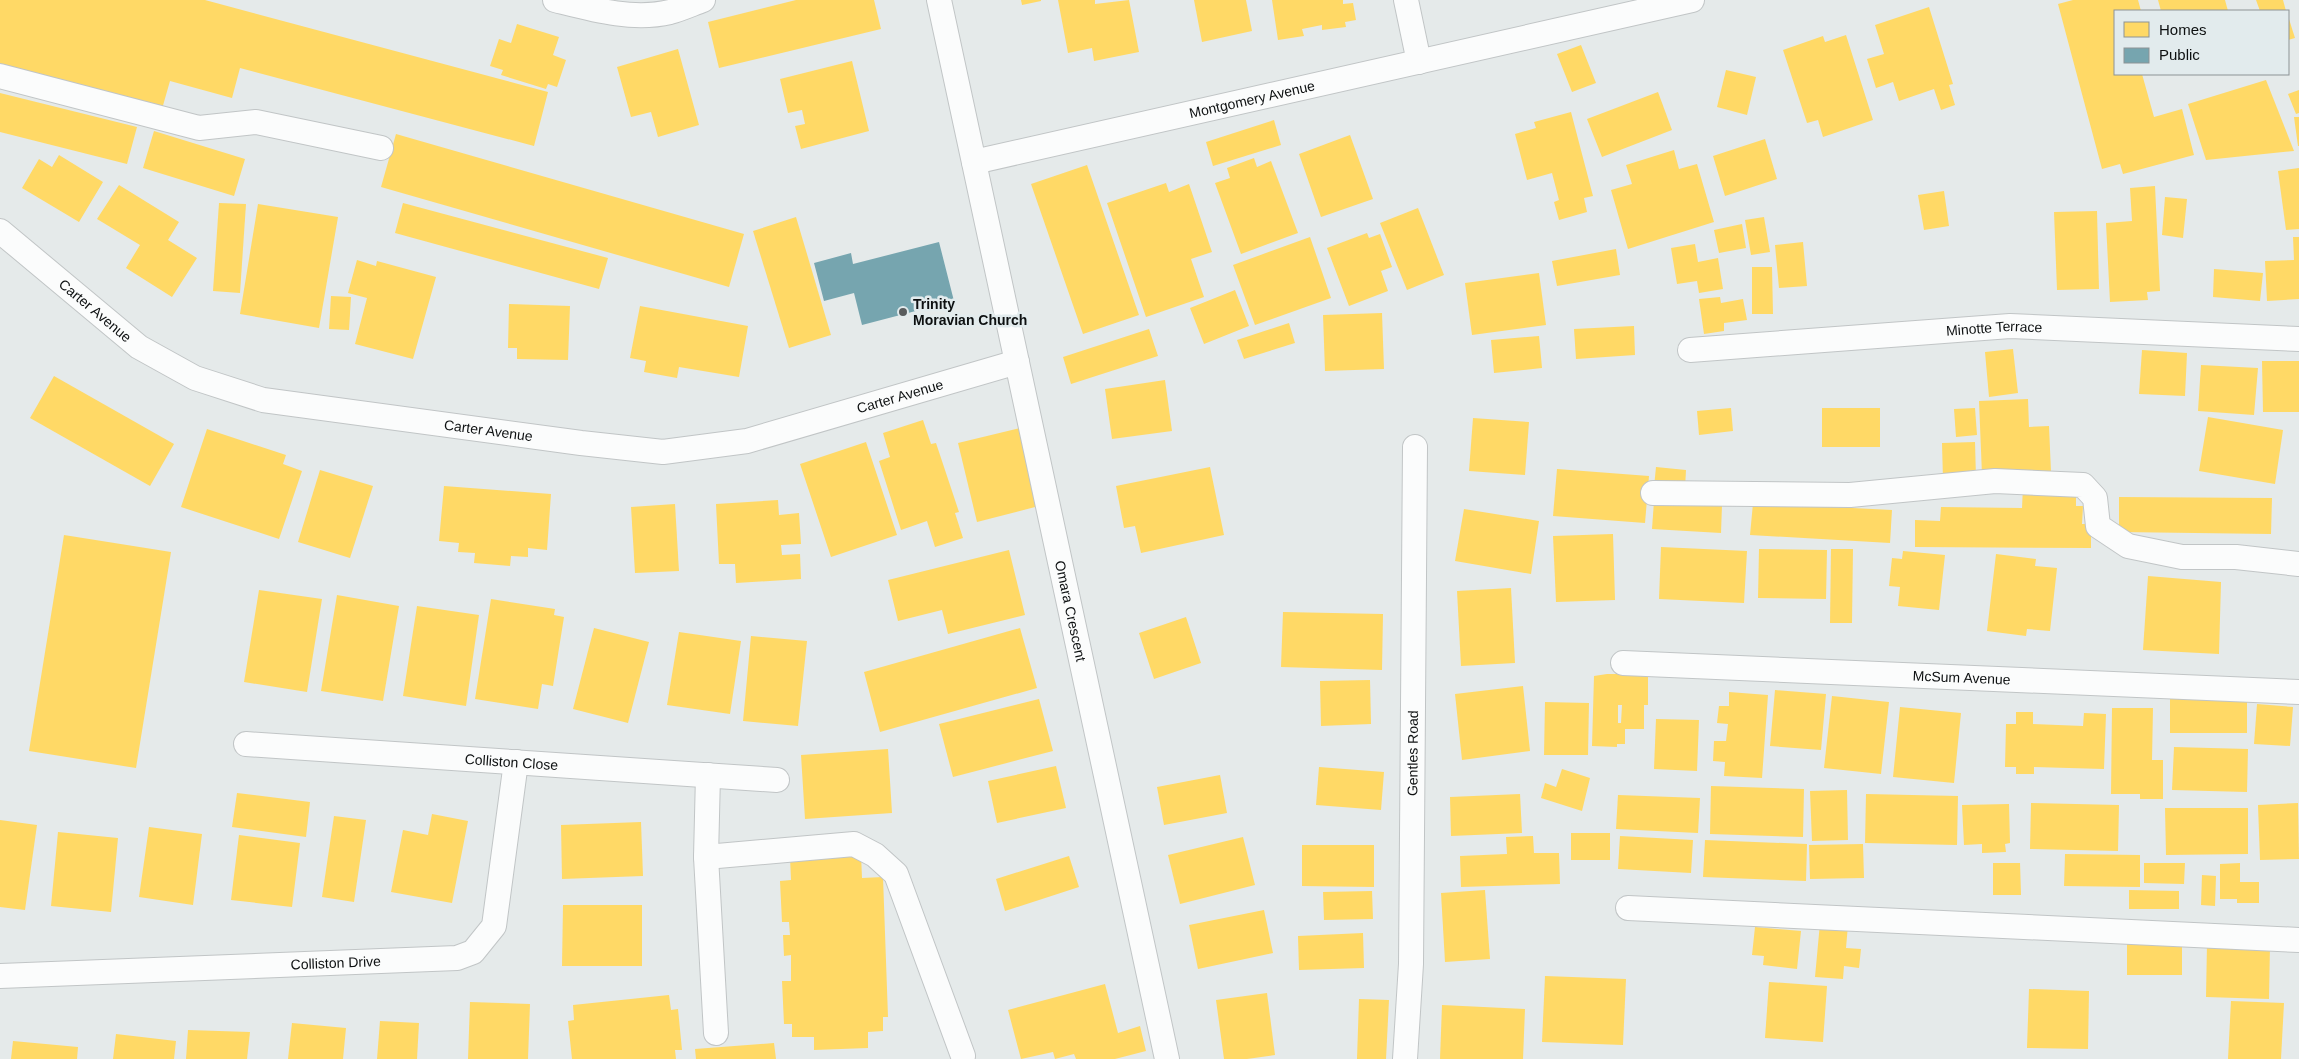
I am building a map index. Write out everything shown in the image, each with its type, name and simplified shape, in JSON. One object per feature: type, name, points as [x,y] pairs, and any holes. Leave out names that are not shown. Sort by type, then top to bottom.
[{"type":"street","points":[[555,0],[594,10],[634,15],[669,12],[703,0]]},
{"type":"street","points":[[939,0],[974,162]]},
{"type":"street","points":[[1406,0],[1419,62]]},
{"type":"street","name":"Montgomery Avenue","points":[[974,162],[1692,0]]},
{"type":"street","points":[[0,76],[200,128],[256,122],[381,148]]},
{"type":"street","name":"Omara Crescent","points":[[974,162],[1168,1059]]},
{"type":"street","name":"Carter Avenue","points":[[0,231],[139,347],[195,378],[263,400],[581,443],[663,452],[747,441],[1017,362]]},
{"type":"street","name":"Minotte Terrace","points":[[1690,350],[2010,326],[2299,339]]},
{"type":"street","name":"Gentles Road","points":[[1405,1059],[1411,964],[1415,447]]},
{"type":"street","points":[[1653,493],[1850,496],[1995,481],[2083,485],[2095,498],[2098,526],[2128,546],[2182,557],[2236,558],[2299,564]]},
{"type":"street","name":"McSum Avenue","points":[[1623,663],[2299,692]]},
{"type":"street","name":"Colliston Close","points":[[246,744],[776,780]]},
{"type":"street","name":"Colliston Drive","points":[[0,976],[457,958],[473,952],[494,926],[516,762]]},
{"type":"street","points":[[708,775],[706,857],[716,1033]]},
{"type":"street","points":[[706,857],[854,844],[875,855],[896,874],[963,1056]]},
{"type":"street","points":[[1628,908],[2299,940]]},
{"type":"building: Homes","points":[[0,0],[205,0],[548,92],[534,146],[240,68],[232,98],[170,81],[162,109],[0,65]]},
{"type":"building: Homes","points":[[796,0],[874,0],[881,29],[719,68],[708,22]]},
{"type":"building: Homes","points":[[1021,0],[1041,0],[1041,1],[1022,5]]},
{"type":"building: Homes","points":[[1058,0],[1095,0],[1095,4],[1129,0],[1139,52],[1094,61],[1092,48],[1068,53]]},
{"type":"building: Homes","points":[[1194,0],[1246,0],[1252,31],[1202,42]]},
{"type":"building: Homes","points":[[1272,0],[1343,0],[1343,4],[1353,3],[1356,20],[1345,22],[1346,27],[1322,30],[1322,25],[1302,29],[1304,36],[1278,40]]},
{"type":"building: Homes","points":[[2073,0],[2138,0],[2141,10],[2114,10],[2114,75],[2142,75],[2154,117],[2182,109],[2194,155],[2123,174],[2120,164],[2102,169],[2058,4]]},
{"type":"building: Homes","points":[[2158,0],[2225,0],[2228,10],[2161,10]]},
{"type":"building: Homes","points":[[2256,0],[2283,0],[2286,10],[2260,10]]},
{"type":"building: Homes","points":[[1929,7],[1953,84],[1949,85],[1955,105],[1941,110],[1934,89],[1899,101],[1893,82],[1876,88],[1867,59],[1884,54],[1875,25]]},
{"type":"building: Homes","points":[[2289,19],[2295,38],[2289,40]]},
{"type":"building: Homes","points":[[517,24],[559,37],[553,55],[566,60],[557,87],[548,84],[546,89],[501,75],[503,70],[490,66],[499,39],[511,43]]},
{"type":"building: Homes","points":[[1846,35],[1873,120],[1823,137],[1818,120],[1807,123],[1783,50],[1823,36],[1825,42]]},
{"type":"building: Homes","points":[[1581,45],[1596,83],[1572,92],[1557,54]]},
{"type":"building: Homes","points":[[678,49],[699,125],[658,137],[651,112],[631,117],[617,67]]},
{"type":"building: Homes","points":[[852,61],[869,131],[801,149],[795,126],[805,124],[802,110],[788,113],[780,79]]},
{"type":"building: Homes","points":[[1726,70],[1756,77],[1747,115],[1717,107]]},
{"type":"building: Homes","points":[[2266,80],[2294,151],[2206,160],[2188,104]]},
{"type":"building: Homes","points":[[2299,90],[2299,113],[2296,114],[2288,94]]},
{"type":"building: Homes","points":[[1658,92],[1672,130],[1602,157],[1587,119]]},
{"type":"building: Homes","points":[[0,93],[137,127],[127,164],[0,132]]},
{"type":"building: Homes","points":[[1571,112],[1593,196],[1584,198],[1587,212],[1559,220],[1554,202],[1559,200],[1552,173],[1527,180],[1515,134],[1536,128],[1534,122]]},
{"type":"building: Homes","points":[[2294,117],[2299,117],[2299,146],[2298,146]]},
{"type":"building: Homes","points":[[1274,120],[1281,145],[1213,166],[1206,142]]},
{"type":"building: Homes","points":[[154,131],[245,159],[234,196],[143,168]]},
{"type":"building: Homes","points":[[396,134],[744,234],[729,287],[381,187]]},
{"type":"building: Homes","points":[[1350,135],[1373,199],[1321,217],[1299,154]]},
{"type":"building: Homes","points":[[1765,139],[1777,179],[1725,196],[1713,156]]},
{"type":"building: Homes","points":[[1674,150],[1679,169],[1697,164],[1714,222],[1628,249],[1611,190],[1632,184],[1626,165]]},
{"type":"building: Homes","points":[[59,155],[103,182],[79,222],[22,188],[39,159],[52,167]]},
{"type":"building: Homes","points":[[1254,158],[1257,167],[1271,161],[1298,233],[1241,254],[1215,183],[1230,178],[1227,168]]},
{"type":"building: Homes","points":[[1087,165],[1139,315],[1083,334],[1031,184]]},
{"type":"building: Homes","points":[[2299,168],[2299,229],[2286,230],[2278,171]]},
{"type":"building: Homes","points":[[1166,183],[1169,192],[1189,184],[1212,252],[1191,259],[1204,297],[1146,317],[1107,203]]},
{"type":"building: Homes","points":[[119,185],[179,222],[168,240],[197,258],[172,297],[126,268],[140,245],[97,219]]},
{"type":"building: Homes","points":[[2155,186],[2160,291],[2147,292],[2148,300],[2110,302],[2106,223],[2132,221],[2130,188]]},
{"type":"building: Homes","points":[[1944,191],[1949,226],[1924,230],[1918,195]]},
{"type":"building: Homes","points":[[2165,197],[2187,199],[2183,238],[2162,235]]},
{"type":"building: Homes","points":[[219,203],[246,204],[240,293],[213,291]]},
{"type":"building: Homes","points":[[403,203],[608,258],[599,289],[395,233]]},
{"type":"building: Homes","points":[[258,204],[338,217],[319,328],[240,314]]},
{"type":"building: Homes","points":[[1418,208],[1444,275],[1407,290],[1380,223]]},
{"type":"building: Homes","points":[[2097,211],[2099,289],[2057,290],[2054,212]]},
{"type":"building: Homes","points":[[796,217],[831,335],[789,348],[753,231]]},
{"type":"building: Homes","points":[[1764,217],[1770,252],[1751,255],[1745,220]]},
{"type":"building: Homes","points":[[1742,224],[1746,248],[1719,253],[1714,230]]},
{"type":"building: Homes","points":[[1367,233],[1369,238],[1380,234],[1392,267],[1381,271],[1388,291],[1349,306],[1327,248]]},
{"type":"building: Homes","points":[[1310,237],[1331,298],[1255,325],[1233,265]]},
{"type":"building: Homes","points":[[2293,237],[2299,237],[2299,299],[2267,301],[2265,261],[2294,260]]},
{"type":"building: Homes","points":[[1803,242],[1807,286],[1779,288],[1775,245]]},
{"type":"building: Homes","points":[[1695,244],[1698,262],[1718,258],[1723,289],[1699,293],[1697,281],[1677,284],[1671,248]]},
{"type":"building: Homes","points":[[1616,249],[1620,275],[1557,286],[1552,261]]},
{"type":"building: Homes","points":[[357,260],[376,266],[377,261],[436,277],[413,359],[355,344],[367,298],[348,293]]},
{"type":"building: Homes","points":[[1752,267],[1772,267],[1773,314],[1752,314]]},
{"type":"building: Homes","points":[[2214,269],[2263,273],[2260,301],[2213,297]]},
{"type":"building: Homes","points":[[1539,273],[1546,325],[1472,335],[1465,283]]},
{"type":"building: Homes","points":[[1235,290],[1249,326],[1204,344],[1190,308]]},
{"type":"building: Homes","points":[[331,296],[351,297],[349,330],[329,329]]},
{"type":"building: Homes","points":[[1720,297],[1721,303],[1743,299],[1747,320],[1724,323],[1724,331],[1704,334],[1699,299]]},
{"type":"building: Homes","points":[[509,304],[570,306],[568,360],[517,359],[517,348],[508,348]]},
{"type":"building: Homes","points":[[640,306],[748,326],[739,377],[679,367],[677,378],[644,372],[646,361],[630,358]]},
{"type":"building: Homes","points":[[1382,313],[1384,369],[1325,371],[1323,315]]},
{"type":"building: Homes","points":[[1289,323],[1295,343],[1244,359],[1237,340]]},
{"type":"building: Homes","points":[[1634,326],[1635,355],[1576,359],[1574,329]]},
{"type":"building: Homes","points":[[1149,329],[1158,356],[1071,384],[1063,357]]},
{"type":"building: Homes","points":[[1539,336],[1542,368],[1494,373],[1491,340]]},
{"type":"building: Homes","points":[[2013,349],[2018,393],[1989,397],[1985,352]]},
{"type":"building: Homes","points":[[2142,350],[2187,353],[2185,396],[2139,394]]},
{"type":"building: Homes","points":[[2262,361],[2299,361],[2299,412],[2263,412]]},
{"type":"building: Homes","points":[[2201,365],[2258,368],[2254,415],[2198,411]]},
{"type":"building: Homes","points":[[54,376],[174,444],[150,486],[30,418]]},
{"type":"building: Homes","points":[[1165,380],[1172,431],[1112,439],[1105,389]]},
{"type":"building: Homes","points":[[2028,399],[2029,427],[2049,426],[2051,472],[1982,475],[1979,401]]},
{"type":"building: Homes","points":[[1731,408],[1733,431],[1699,435],[1697,411]]},
{"type":"building: Homes","points":[[1822,408],[1880,408],[1880,447],[1822,447]]},
{"type":"building: Homes","points":[[1975,408],[1977,435],[1956,437],[1954,409]]},
{"type":"building: Homes","points":[[2208,417],[2283,430],[2275,484],[2199,471]]},
{"type":"building: Homes","points":[[1473,418],[1529,422],[1525,475],[1469,471]]},
{"type":"building: Homes","points":[[923,420],[931,444],[936,443],[959,512],[955,513],[963,538],[935,547],[927,521],[901,530],[879,461],[890,457],[883,433]]},
{"type":"building: Homes","points":[[1020,428],[1039,506],[977,522],[958,443]]},
{"type":"building: Homes","points":[[207,429],[286,455],[283,464],[302,471],[279,539],[181,507]]},
{"type":"building: Homes","points":[[866,442],[897,535],[831,557],[800,464]]},
{"type":"building: Homes","points":[[1975,442],[1976,478],[1943,480],[1942,443]]},
{"type":"building: Homes","points":[[1210,467],[1224,535],[1141,553],[1135,526],[1124,528],[1116,486]]},
{"type":"building: Homes","points":[[1656,467],[1686,470],[1685,489],[1654,487]]},
{"type":"building: Homes","points":[[1557,469],[1649,476],[1645,523],[1553,516]]},
{"type":"building: Homes","points":[[320,470],[373,486],[350,558],[298,542]]},
{"type":"building: Homes","points":[[444,486],[551,494],[547,550],[528,548],[528,557],[511,556],[510,566],[474,563],[475,553],[458,552],[459,543],[439,541]]},
{"type":"building: Homes","points":[[2023,486],[2076,487],[2076,506],[2083,506],[2082,524],[2091,524],[2091,548],[1915,547],[1915,520],[1940,521],[1941,507],[2022,508]]},
{"type":"building: Homes","points":[[2119,497],[2272,498],[2271,534],[2119,532]]},
{"type":"building: Homes","points":[[778,500],[779,515],[799,513],[801,544],[781,545],[782,555],[800,554],[801,579],[736,583],[735,564],[719,564],[716,504]]},
{"type":"building: Homes","points":[[1654,501],[1722,505],[1721,533],[1652,529]]},
{"type":"building: Homes","points":[[1753,503],[1892,510],[1890,543],[1750,535]]},
{"type":"building: Homes","points":[[675,504],[679,571],[635,573],[631,507]]},
{"type":"building: Homes","points":[[1464,509],[1539,521],[1531,574],[1455,561]]},
{"type":"building: Homes","points":[[1613,534],[1615,600],[1556,602],[1553,536]]},
{"type":"building: Homes","points":[[64,535],[171,552],[136,768],[29,751]]},
{"type":"building: Homes","points":[[1661,547],[1747,551],[1744,603],[1659,599]]},
{"type":"building: Homes","points":[[1759,549],[1827,550],[1826,599],[1758,598]]},
{"type":"building: Homes","points":[[1831,549],[1853,549],[1852,623],[1830,623]]},
{"type":"building: Homes","points":[[1009,550],[1025,615],[948,634],[942,610],[898,621],[888,580]]},
{"type":"building: Homes","points":[[1903,551],[1945,555],[1939,610],[1898,606],[1900,587],[1889,586],[1892,558],[1902,559]]},
{"type":"building: Homes","points":[[1996,554],[2036,559],[2035,566],[2057,568],[2050,631],[2027,629],[2026,636],[1987,631]]},
{"type":"building: Homes","points":[[2148,576],[2221,582],[2219,654],[2143,650]]},
{"type":"building: Homes","points":[[1511,588],[1515,663],[1461,666],[1457,591]]},
{"type":"building: Homes","points":[[259,590],[322,599],[307,692],[244,682]]},
{"type":"building: Homes","points":[[337,595],[399,606],[383,701],[321,691]]},
{"type":"building: Homes","points":[[491,599],[555,609],[554,615],[564,617],[553,686],[542,684],[538,709],[475,699]]},
{"type":"building: Homes","points":[[417,606],[479,615],[466,706],[403,696]]},
{"type":"building: Homes","points":[[1283,612],[1383,614],[1382,670],[1281,667]]},
{"type":"building: Homes","points":[[1186,617],[1201,663],[1154,679],[1139,633]]},
{"type":"building: Homes","points":[[594,628],[649,642],[628,723],[573,709]]},
{"type":"building: Homes","points":[[1020,628],[1037,688],[880,732],[864,672]]},
{"type":"building: Homes","points":[[679,632],[741,641],[730,714],[667,705]]},
{"type":"building: Homes","points":[[751,636],[807,641],[798,726],[743,721]]},
{"type":"building: Homes","points":[[1607,674],[1648,674],[1648,705],[1644,705],[1644,729],[1625,729],[1625,744],[1617,744],[1617,747],[1592,746],[1594,676]],"holes":[[[1618,705],[1622,705],[1621,723],[1618,723]]]},
{"type":"building: Homes","points":[[1370,680],[1371,724],[1321,726],[1320,681]]},
{"type":"building: Homes","points":[[1523,686],[1530,751],[1462,760],[1455,694]]},
{"type":"building: Homes","points":[[1775,690],[1826,694],[1821,750],[1770,746]]},
{"type":"building: Homes","points":[[1729,692],[1768,695],[1762,778],[1724,776],[1725,762],[1713,761],[1714,741],[1726,741],[1728,724],[1717,723],[1719,706],[1729,706]]},
{"type":"building: Homes","points":[[1832,696],[1889,702],[1881,774],[1824,768]]},
{"type":"building: Homes","points":[[2170,697],[2247,697],[2247,733],[2170,733]]},
{"type":"building: Homes","points":[[1039,699],[1053,751],[953,777],[939,724]]},
{"type":"building: Homes","points":[[1545,702],[1589,703],[1588,755],[1544,755]]},
{"type":"building: Homes","points":[[2257,704],[2293,707],[2290,746],[2254,744]]},
{"type":"building: Homes","points":[[1900,707],[1961,713],[1954,783],[1893,777]]},
{"type":"building: Homes","points":[[2112,708],[2153,708],[2152,760],[2163,760],[2163,799],[2140,799],[2140,794],[2111,794]]},
{"type":"building: Homes","points":[[2016,712],[2033,712],[2033,724],[2083,726],[2084,713],[2106,714],[2104,769],[2034,767],[2034,774],[2016,774],[2016,767],[2005,767],[2006,724],[2016,724]]},
{"type":"building: Homes","points":[[1656,719],[1699,720],[1697,771],[1654,769]]},
{"type":"building: Homes","points":[[2174,747],[2248,749],[2247,792],[2172,790]]},
{"type":"building: Homes","points":[[888,749],[892,813],[805,819],[801,755]]},
{"type":"building: Homes","points":[[1056,766],[1066,808],[997,823],[988,781]]},
{"type":"building: Homes","points":[[1319,767],[1384,772],[1381,810],[1316,805]]},
{"type":"building: Homes","points":[[1562,769],[1590,778],[1582,811],[1541,798],[1545,783],[1556,787]]},
{"type":"building: Homes","points":[[1220,775],[1227,813],[1164,825],[1157,787]]},
{"type":"building: Homes","points":[[1711,786],[1804,789],[1803,837],[1710,834]]},
{"type":"building: Homes","points":[[1847,790],[1848,840],[1812,841],[1810,791]]},
{"type":"building: Homes","points":[[237,793],[310,802],[306,837],[232,827]]},
{"type":"building: Homes","points":[[1520,794],[1522,833],[1451,836],[1450,797]]},
{"type":"building: Homes","points":[[1866,794],[1958,796],[1957,845],[1865,843]]},
{"type":"building: Homes","points":[[1618,795],[1700,798],[1698,833],[1616,829]]},
{"type":"building: Homes","points":[[2031,803],[2119,805],[2118,851],[2030,849]]},
{"type":"building: Homes","points":[[2298,803],[2299,859],[2260,860],[2258,805]]},
{"type":"building: Homes","points":[[2009,804],[2010,843],[2005,844],[2006,852],[1982,853],[1982,844],[1964,845],[1962,805]]},
{"type":"building: Homes","points":[[2165,808],[2248,808],[2248,854],[2166,855]]},
{"type":"building: Homes","points":[[432,814],[468,821],[452,903],[391,892],[403,830],[428,835]]},
{"type":"building: Homes","points":[[334,816],[366,820],[354,902],[322,897]]},
{"type":"building: Homes","points":[[0,820],[37,825],[25,910],[0,907]]},
{"type":"building: Homes","points":[[641,822],[643,876],[562,879],[561,825]]},
{"type":"building: Homes","points":[[149,827],[202,834],[193,905],[139,897]]},
{"type":"building: Homes","points":[[58,832],[118,838],[111,912],[51,906]]},
{"type":"building: Homes","points":[[1571,833],[1610,833],[1610,860],[1571,860]]},
{"type":"building: Homes","points":[[239,835],[300,843],[292,907],[231,900]]},
{"type":"building: Homes","points":[[1533,836],[1534,853],[1559,853],[1560,884],[1461,887],[1460,856],[1507,854],[1506,837]]},
{"type":"building: Homes","points":[[1620,836],[1693,840],[1691,873],[1618,869]]},
{"type":"building: Homes","points":[[1243,837],[1255,885],[1180,904],[1168,855]]},
{"type":"building: Homes","points":[[1705,840],[1807,844],[1806,881],[1703,877]]},
{"type":"building: Homes","points":[[1863,844],[1864,878],[1810,879],[1809,845]]},
{"type":"building: Homes","points":[[1302,845],[1374,845],[1374,887],[1302,886]]},
{"type":"building: Homes","points":[[861,854],[862,878],[883,877],[888,1017],[883,1017],[883,1031],[868,1032],[868,1048],[814,1050],[814,1037],[792,1037],[792,1024],[784,1024],[782,981],[791,981],[791,955],[784,956],[783,935],[790,935],[789,922],[782,922],[780,881],[791,880],[790,857]]},
{"type":"building: Homes","points":[[2065,854],[2140,855],[2140,887],[2064,886]]},
{"type":"building: Homes","points":[[1069,856],[1079,887],[1005,911],[996,879]]},
{"type":"building: Homes","points":[[1993,863],[2020,863],[2021,895],[1993,895]]},
{"type":"building: Homes","points":[[2144,863],[2185,863],[2184,884],[2144,883]]},
{"type":"building: Homes","points":[[2240,863],[2240,882],[2259,882],[2259,903],[2237,903],[2237,899],[2220,899],[2220,864]]},
{"type":"building: Homes","points":[[2202,875],[2216,876],[2215,906],[2201,905]]},
{"type":"building: Homes","points":[[1485,890],[1490,959],[1445,962],[1441,893]]},
{"type":"building: Homes","points":[[2129,890],[2179,891],[2179,909],[2129,909]]},
{"type":"building: Homes","points":[[1372,891],[1373,919],[1324,920],[1323,892]]},
{"type":"building: Homes","points":[[563,905],[642,905],[642,966],[562,966]]},
{"type":"building: Homes","points":[[1264,910],[1273,953],[1198,969],[1189,925]]},
{"type":"building: Homes","points":[[1820,923],[1848,925],[1846,948],[1861,949],[1859,968],[1844,966],[1843,979],[1815,977]]},
{"type":"building: Homes","points":[[1755,927],[1801,931],[1797,969],[1763,965],[1764,956],[1752,955]]},
{"type":"building: Homes","points":[[1363,933],[1364,968],[1299,970],[1298,936]]},
{"type":"building: Homes","points":[[2127,944],[2182,944],[2182,975],[2127,975]]},
{"type":"building: Homes","points":[[2207,944],[2270,945],[2269,999],[2206,997]]},
{"type":"building: Homes","points":[[1545,976],[1626,979],[1623,1045],[1542,1042]]},
{"type":"building: Homes","points":[[1769,982],[1827,986],[1823,1042],[1765,1038]]},
{"type":"building: Homes","points":[[1105,984],[1118,1033],[1140,1026],[1146,1051],[1115,1059],[1076,1059],[1074,1054],[1055,1059],[1053,1052],[1021,1059],[1008,1010]]},
{"type":"building: Homes","points":[[2029,989],[2089,991],[2088,1049],[2027,1048]]},
{"type":"building: Homes","points":[[1267,993],[1275,1055],[1247,1059],[1224,1059],[1216,1000]]},
{"type":"building: Homes","points":[[669,995],[671,1010],[678,1009],[682,1050],[675,1050],[676,1059],[572,1059],[568,1021],[574,1020],[573,1005]]},
{"type":"building: Homes","points":[[1359,999],[1389,1000],[1386,1059],[1357,1059]]},
{"type":"building: Homes","points":[[2231,1001],[2284,1003],[2281,1059],[2228,1059]]},
{"type":"building: Homes","points":[[470,1002],[530,1004],[528,1059],[468,1059]]},
{"type":"building: Homes","points":[[1442,1005],[1525,1009],[1523,1059],[1440,1059]]},
{"type":"building: Homes","points":[[380,1021],[419,1023],[417,1059],[377,1059]]},
{"type":"building: Homes","points":[[292,1023],[346,1028],[343,1059],[288,1059]]},
{"type":"building: Homes","points":[[188,1030],[250,1032],[247,1059],[186,1059]]},
{"type":"building: Homes","points":[[116,1034],[176,1041],[174,1059],[113,1059]]},
{"type":"building: Homes","points":[[13,1041],[78,1047],[77,1059],[11,1059]]},
{"type":"building: Homes","points":[[774,1043],[776,1059],[696,1059],[695,1049]]},
{"type":"building: Public","points":[[939,242],[954,301],[862,325],[854,293],[824,301],[814,263],[851,253],[853,264]]},
{"type":"place","name":"Trinity Moravian Church","points":[[903,312]]}]
